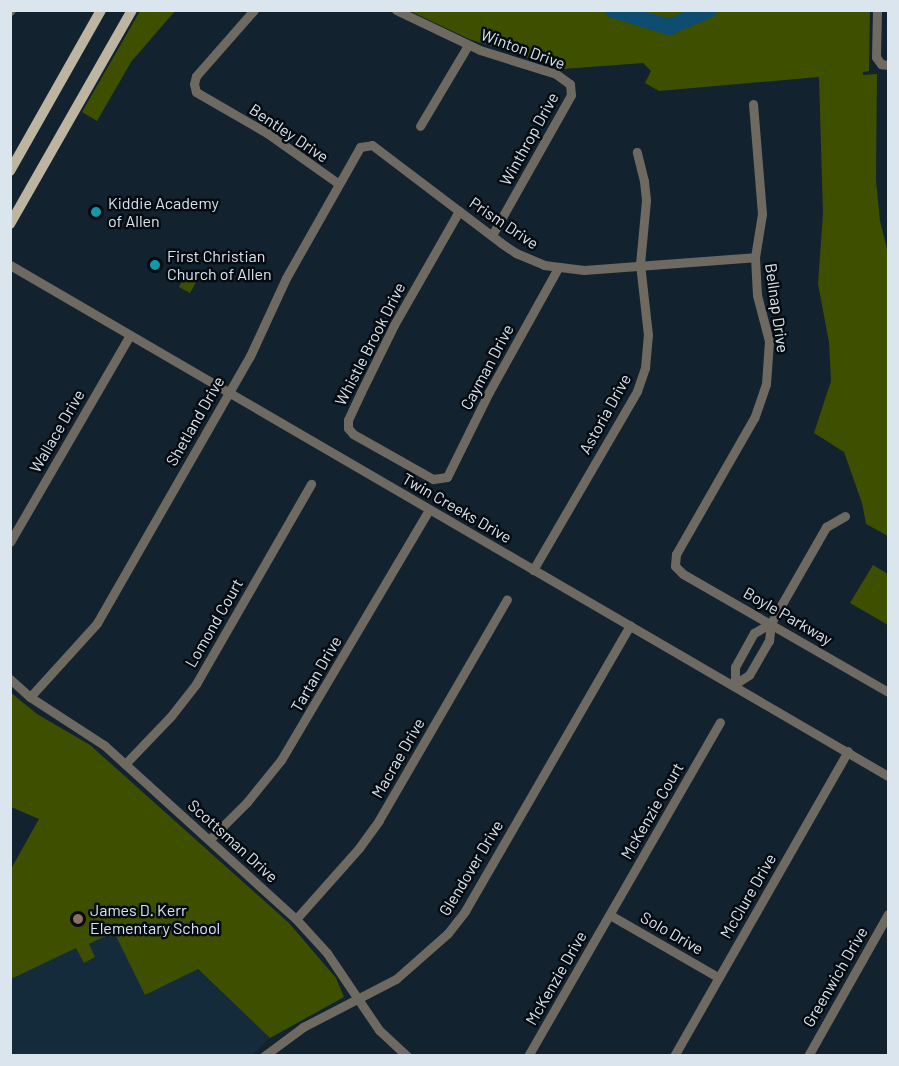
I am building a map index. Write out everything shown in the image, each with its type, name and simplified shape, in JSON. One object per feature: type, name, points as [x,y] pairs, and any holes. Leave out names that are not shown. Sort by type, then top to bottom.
[{"type":"main road","points":[[10,171],[101,10]]},
{"type":"main road","points":[[10,224],[128,12]]},
{"type":"street","name":"Bentley Drive","points":[[254,10],[196,76],[194,89],[199,96],[267,133],[339,184]]},
{"type":"street","name":"Winton Drive","points":[[396,10],[468,45],[556,74],[568,81],[572,88]]},
{"type":"street","points":[[877,10],[875,53],[878,61],[888,65]]},
{"type":"street","points":[[420,126],[468,45]]},
{"type":"street","name":"Winthrop Drive","points":[[492,235],[571,95],[572,88]]},
{"type":"street","name":"Bellnap Drive","points":[[675,566],[676,554],[754,418],[766,384],[769,342],[757,295],[755,257],[762,214],[753,104]]},
{"type":"street","name":"Prism Drive","points":[[364,145],[372,145],[516,254],[544,266],[584,270],[755,257]]},
{"type":"street","name":"Shetland Drive","points":[[30,697],[98,623],[229,393],[286,278],[357,150],[364,145]]},
{"type":"street","name":"Astoria Drive","points":[[533,570],[641,381],[647,358],[648,335],[640,264],[646,200],[644,181],[636,152]]},
{"type":"street","name":"Whistle Brook Drive","points":[[442,479],[433,479],[353,434],[347,424],[394,326],[459,211]]},
{"type":"street","name":"Twin Creeks Drive","points":[[10,265],[429,510],[735,684],[888,776]]},
{"type":"street","name":"Cayman Drive","points":[[442,479],[450,474],[489,392],[558,268]]},
{"type":"street","name":"Wallace Drive","points":[[10,542],[130,335]]},
{"type":"street","name":"Lomond Court","points":[[125,764],[171,716],[196,684],[311,484]]},
{"type":"street","name":"Tartan Drive","points":[[209,840],[247,802],[281,760],[429,510]]},
{"type":"street","points":[[735,684],[749,675],[769,641],[771,623],[826,527],[845,516]]},
{"type":"street","name":"Boyle Parkway","points":[[675,566],[683,574],[888,692]]},
{"type":"street","name":"Macrae Drive","points":[[296,919],[359,848],[379,820],[507,599]]},
{"type":"street","points":[[735,684],[735,667],[754,633],[771,623]]},
{"type":"street","name":"Glendover Drive","points":[[264,1056],[303,1027],[396,979],[417,963],[448,933],[465,911],[630,625]]},
{"type":"street","name":"Scottsman Drive","points":[[10,679],[30,697],[93,736],[296,919],[327,953],[379,1030],[407,1056]]},
{"type":"street","name":"McKenzie Court","points":[[610,915],[720,722]]},
{"type":"street","name":"McClure Drive","points":[[674,1056],[848,751]]},
{"type":"street","name":"Greenwich Drive","points":[[808,1056],[888,914]]},
{"type":"street","name":"Solo Drive","points":[[610,915],[718,977]]},
{"type":"street","name":"McKenzie Drive","points":[[528,1056],[610,915]]},
{"type":"shaded area","name":"James D. Kerr Elementary School","points":[[39,819],[270,1038],[252,1055],[11,1056],[11,869]]},
{"type":"green space","points":[[140,11],[175,11],[131,62],[97,121],[82,112]]},
{"type":"green space","points":[[410,11],[870,11],[869,71],[863,72],[863,75],[877,74],[876,180],[880,221],[888,253],[888,536],[866,524],[862,503],[844,452],[814,433],[831,381],[829,342],[818,284],[823,214],[819,77],[659,91],[645,83],[651,71],[643,63],[563,69],[469,39]]},
{"type":"green space","points":[[188,271],[199,277],[190,293],[179,287]]},
{"type":"green space","points":[[873,565],[888,574],[888,625],[850,603]]},
{"type":"green space","points":[[10,692],[37,714],[90,745],[289,923],[336,978],[344,997],[270,1038],[198,969],[145,995],[114,932],[89,944],[95,957],[84,963],[76,948],[11,979],[11,869],[39,819],[11,807]]},
{"type":"waterway","points":[[613,10],[669,27],[709,10]]},
{"type":"place","name":"Kiddie Academy of Allen","points":[[96,212]]},
{"type":"place","name":"First Christian Church of Allen","points":[[155,265]]},
{"type":"place","name":"James D. Kerr Elementary School","points":[[78,919]]}]
